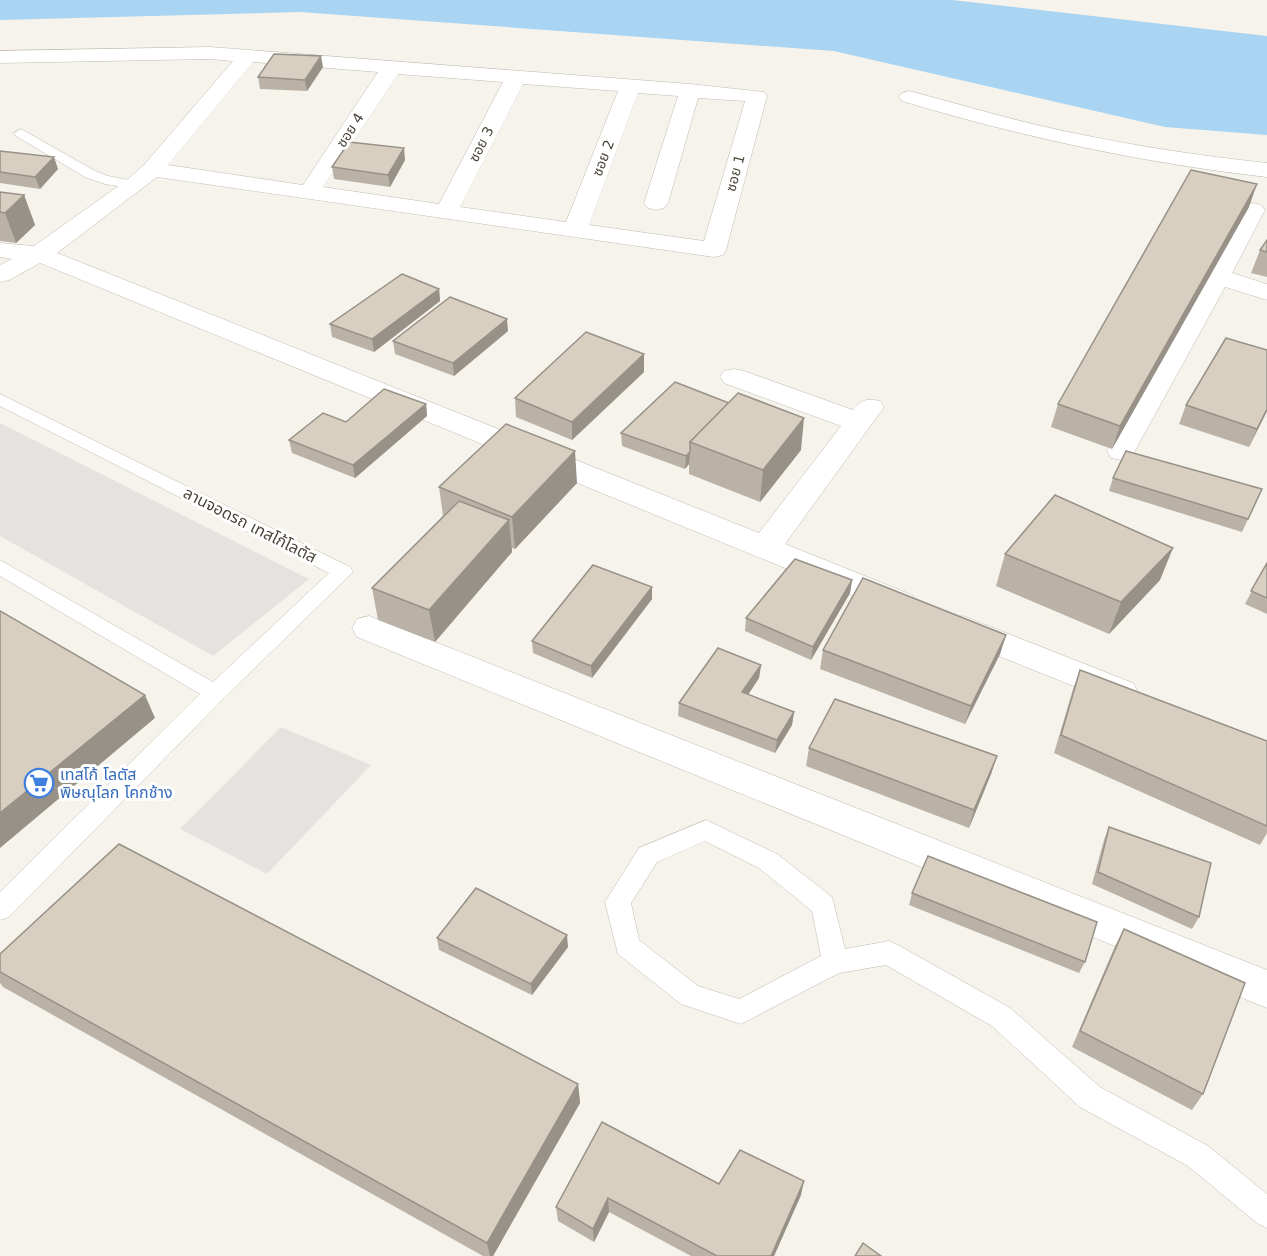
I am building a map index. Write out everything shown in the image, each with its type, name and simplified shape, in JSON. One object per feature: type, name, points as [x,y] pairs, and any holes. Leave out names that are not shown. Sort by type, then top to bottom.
[{"type":"street","points":[[0,57],[210,53],[690,90],[656,203]]},
{"type":"street","points":[[0,275],[39,254],[143,177],[248,56]]},
{"type":"street","name":"ซอย 4","points":[[309,192],[392,67]]},
{"type":"street","name":"ซอย 3","points":[[446,212],[516,77]]},
{"type":"street","name":"ซอย 2","points":[[575,230],[630,86]]},
{"type":"street","name":"ซอย 1","points":[[575,230],[714,250],[756,96],[690,90]]},
{"type":"street","points":[[909,97],[1043,134],[1132,151],[1267,170]]},
{"type":"street","points":[[143,177],[309,192],[575,230]]},
{"type":"street","points":[[1121,451],[1253,210]]},
{"type":"street","points":[[0,250],[39,254],[1147,702]]},
{"type":"street","points":[[1218,276],[1267,292]]},
{"type":"street","points":[[734,377],[864,414],[765,548]]},
{"type":"street","points":[[369,628],[1267,989]]},
{"type":"lane","points":[[21,133],[90,174],[105,180],[143,177]]},
{"type":"lane","name":"ลานจอดรถ เทสโก้โลตัส","points":[[0,399],[343,572],[215,693],[0,909]]},
{"type":"lane","points":[[0,567],[215,693]]},
{"type":"lane","points":[[835,963],[822,905],[768,861],[706,830],[648,855],[618,902],[627,946],[690,994],[741,1012],[835,963],[889,953],[1002,1017],[1090,1097],[1198,1156],[1267,1213]]},
{"type":"shaded area","points":[[0,423],[309,579],[213,656],[0,536]]},
{"type":"shaded area","points":[[281,727],[371,765],[267,874],[180,829]]},
{"type":"water","points":[[0,0],[952,0],[1267,36],[1267,135],[1165,127],[834,51],[300,12],[0,20]]},
{"type":"building","points":[[274,54],[321,56],[305,80],[258,77]]},
{"type":"building","points":[[349,142],[404,148],[388,175],[332,167]]},
{"type":"building","points":[[0,151],[54,157],[35,177],[0,172]]},
{"type":"building","points":[[1191,170],[1257,184],[1120,426],[1058,404]]},
{"type":"building","points":[[0,192],[24,195],[5,213],[0,212]]},
{"type":"building","points":[[1267,240],[1267,252],[1260,250]]},
{"type":"building","points":[[402,274],[439,289],[372,339],[330,324]]},
{"type":"building","points":[[450,297],[507,319],[453,363],[393,341]]},
{"type":"building","points":[[586,332],[644,354],[572,422],[515,398]]},
{"type":"building","points":[[1226,338],[1267,350],[1267,409],[1257,429],[1186,405]]},
{"type":"building","points":[[675,382],[729,403],[690,442],[690,452],[686,456],[621,433]]},
{"type":"building","points":[[384,389],[426,404],[353,465],[289,440],[323,413],[346,422]]},
{"type":"building","points":[[738,393],[804,418],[763,470],[690,442]]},
{"type":"building","points":[[506,424],[575,451],[512,517],[439,487]]},
{"type":"building","points":[[1126,451],[1262,489],[1248,519],[1113,478]]},
{"type":"building","points":[[1055,495],[1173,548],[1121,602],[1005,554]]},
{"type":"building","points":[[459,501],[509,520],[429,610],[372,588]]},
{"type":"building","points":[[795,559],[852,580],[813,647],[746,618]]},
{"type":"building","points":[[1267,563],[1267,598],[1251,591]]},
{"type":"building","points":[[593,565],[652,587],[591,666],[532,641]]},
{"type":"building","points":[[863,578],[1006,635],[971,706],[823,650]]},
{"type":"building","name":"เทสโก้ โลตัส พิษณุโลก โคกช้าง","points":[[0,611],[145,695],[0,813]]},
{"type":"building","points":[[718,648],[761,665],[742,692],[794,712],[777,740],[679,703]]},
{"type":"building","points":[[1080,670],[1267,741],[1267,826],[1061,735]]},
{"type":"building","points":[[835,699],[997,756],[974,810],[809,748]]},
{"type":"building","points":[[1109,827],[1211,863],[1199,917],[1098,872]]},
{"type":"building","points":[[119,844],[578,1084],[487,1243],[0,972],[0,954]]},
{"type":"building","points":[[928,856],[1097,922],[1085,962],[912,893]]},
{"type":"building","points":[[476,888],[567,935],[531,984],[437,938]]},
{"type":"building","points":[[1124,929],[1245,983],[1203,1094],[1080,1031]]},
{"type":"building","points":[[602,1122],[719,1184],[740,1150],[804,1181],[771,1256],[717,1256],[608,1198],[593,1229],[556,1207]]},
{"type":"building","points":[[863,1243],[881,1256],[855,1256]]},
{"type":"place","name":"เทสโก้ โลตัส พิษณุโลก โคกช้าง","points":[[39,783]]}]
